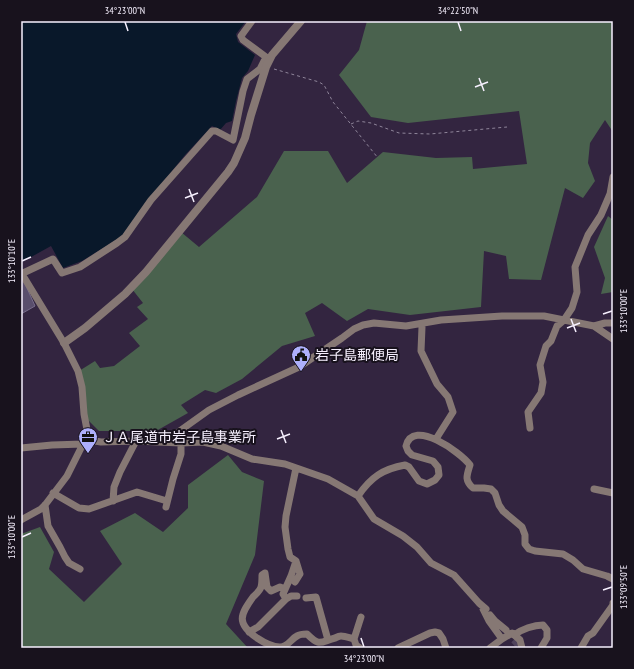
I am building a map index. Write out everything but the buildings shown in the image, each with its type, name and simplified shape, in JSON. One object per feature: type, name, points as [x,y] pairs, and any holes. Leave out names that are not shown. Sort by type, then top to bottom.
[{"type":"street","points":[[21,520],[41,509],[45,505],[67,476],[86,442],[81,380],[75,364],[22,274],[53,259],[62,273],[80,267],[125,237],[151,200],[212,131],[216,131],[233,140],[243,91],[247,79],[260,69],[266,57],[243,40],[241,36],[252,21]]},
{"type":"street","points":[[64,343],[85,328],[146,272],[228,172],[238,157],[246,138],[251,115],[266,67],[272,55],[301,21]]},
{"type":"street","points":[[530,428],[528,412],[541,393],[543,382],[540,365],[546,346],[551,341],[558,326],[572,308],[577,292],[575,267],[588,235],[601,215],[610,194],[613,177]]},
{"type":"street","points":[[170,442],[174,435],[209,410],[299,367],[354,329],[363,325],[374,323],[406,326],[442,320],[502,316],[544,316],[594,326],[613,339]]},
{"type":"street","points":[[594,326],[605,323],[613,323]]},
{"type":"street","points":[[420,324],[422,327],[421,351],[437,384],[448,396],[453,412],[436,439]]},
{"type":"street","points":[[358,496],[366,485],[380,473],[394,467],[405,465],[409,467],[419,481],[427,484],[435,480],[439,475],[438,467],[433,461],[412,455],[406,446],[411,437],[418,435],[436,439],[444,443],[470,465],[466,477],[468,484],[473,488],[491,489],[495,493],[499,505],[503,511],[522,527],[525,535],[524,544],[529,549],[563,554],[583,569],[608,576],[613,579]]},
{"type":"street","points":[[113,501],[114,487],[136,441]]},
{"type":"street","points":[[21,448],[86,442],[203,442],[221,446],[252,459],[285,464],[328,479],[358,496],[374,520],[403,536],[431,563],[454,576],[486,609],[495,621],[506,630]]},
{"type":"street","points":[[53,494],[80,508],[89,509],[137,492],[167,504],[181,454],[181,443]]},
{"type":"street","points":[[295,582],[300,574],[296,561],[290,557],[285,527],[296,468]]},
{"type":"street","points":[[594,489],[613,493]]},
{"type":"street","points":[[45,505],[48,526],[69,563],[80,570]]},
{"type":"street","points":[[286,599],[283,594],[296,561]]},
{"type":"street","points":[[285,589],[280,587],[271,591],[267,587],[265,573],[262,575],[261,588],[242,614],[243,622],[248,632],[263,642],[281,648],[301,634],[307,634],[313,641],[318,642],[324,642],[341,636],[354,639]]},
{"type":"street","points":[[248,632],[258,627],[286,599],[291,596],[297,596]]},
{"type":"street","points":[[306,598],[316,597],[328,640]]},
{"type":"street","points":[[581,648],[588,636],[593,633],[613,603]]},
{"type":"street","points":[[486,609],[483,610],[502,639]]},
{"type":"street","points":[[360,648],[356,645],[354,639],[361,617]]},
{"type":"street","points":[[514,635],[537,625],[544,625],[548,630],[547,638],[541,648]]},
{"type":"street","points":[[398,648],[435,632],[439,633],[446,648]]},
{"type":"street","points":[[490,648],[512,633],[520,640],[522,648]]},
{"type":"path","points":[[266,67],[319,82],[324,85],[333,102],[378,158]]},
{"type":"path","points":[[351,124],[358,121],[371,123],[399,133],[430,134],[507,127]]},
{"type":"green space","points":[[367,21],[613,21],[613,132],[605,120],[590,143],[588,163],[595,181],[583,198],[565,188],[541,280],[509,279],[506,256],[484,251],[481,307],[410,315],[368,309],[347,321],[322,303],[305,313],[315,336],[282,346],[242,379],[216,393],[205,390],[181,405],[188,413],[156,431],[99,431],[86,418],[79,371],[95,361],[100,368],[114,366],[140,346],[129,333],[148,319],[137,307],[143,303],[132,289],[181,232],[199,247],[257,197],[284,151],[328,151],[347,183],[383,152],[436,158],[472,157],[473,169],[527,164],[519,111],[408,123],[371,117],[339,75],[359,50]]},
{"type":"green space","points":[[608,216],[613,220],[613,292],[601,294],[605,278],[594,247]]},
{"type":"green space","points":[[228,455],[242,472],[264,481],[255,555],[226,624],[248,648],[21,648],[21,534],[40,527],[54,552],[49,569],[84,602],[122,564],[100,531],[135,513],[163,532],[188,508],[188,485]]},
{"type":"water","points":[[21,21],[246,21],[236,34],[238,42],[255,55],[248,71],[242,78],[232,121],[226,123],[220,130],[212,126],[185,155],[121,237],[82,261],[63,268],[51,246],[22,262],[23,268],[21,270]]},
{"type":"tunnel","points":[[507,632],[521,648]]},
{"type":"place","name":"岩子島郵便局","points":[[301,372]]},
{"type":"place","name":"ＪＡ尾道市岩子島事業所","points":[[88,454]]}]
